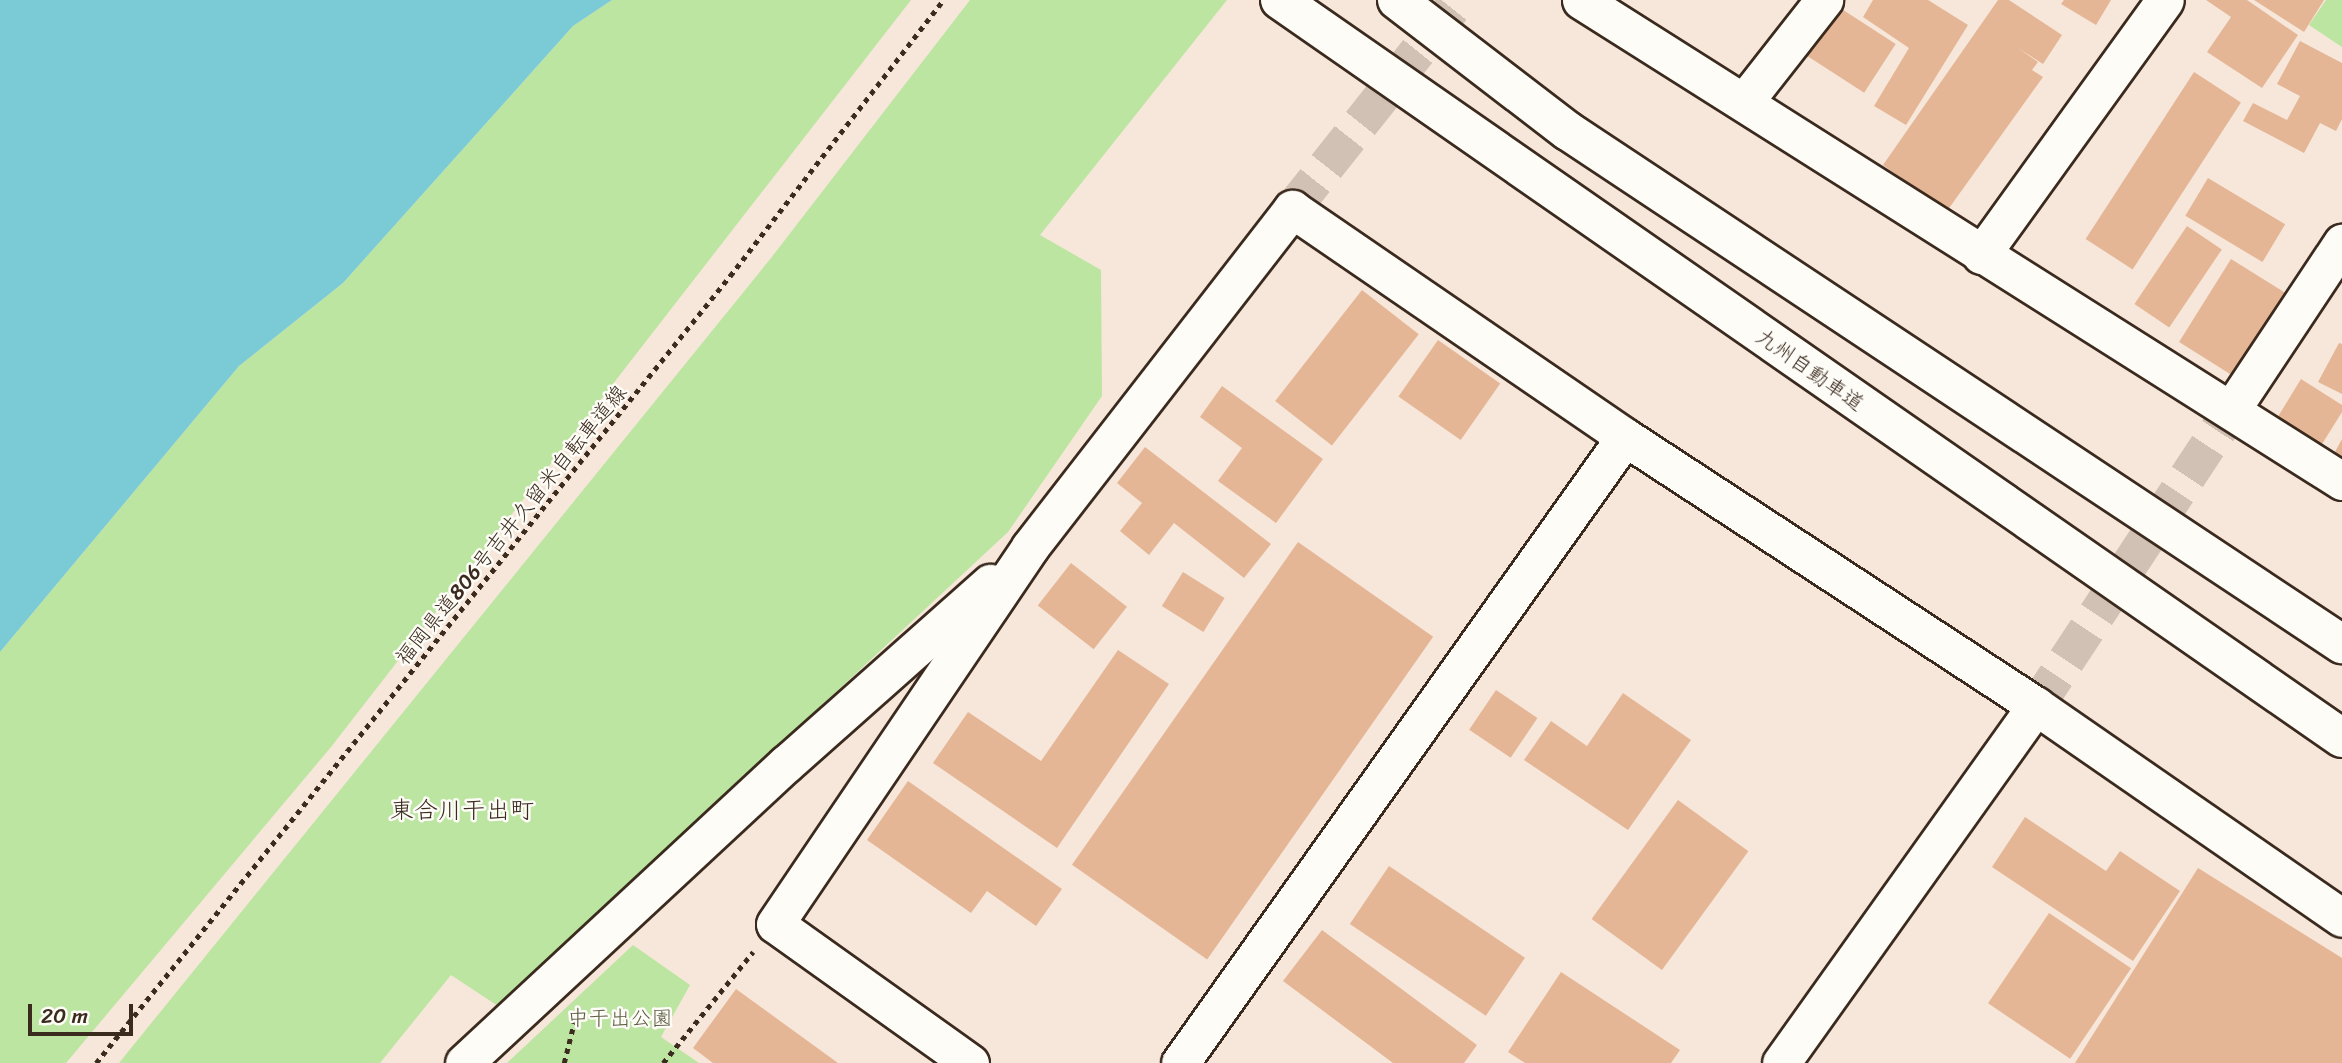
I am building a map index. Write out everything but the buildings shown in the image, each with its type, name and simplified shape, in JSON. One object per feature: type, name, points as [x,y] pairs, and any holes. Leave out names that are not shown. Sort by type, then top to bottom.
[{"type":"highway","points":[[1397,0],[1568,131],[2342,643]]},
{"type":"highway","name":"九州自動車道","points":[[1289,7],[2342,738]]},
{"type":"street","points":[[1581,0],[2342,481]]},
{"type":"street","points":[[1744,102],[1825,0]]},
{"type":"street","points":[[1981,255],[2165,0]]},
{"type":"street","points":[[970,1063],[775,924],[1030,547],[1292,209],[1625,437],[2036,706],[2342,918]]},
{"type":"street","points":[[2231,410],[2342,243]]},
{"type":"street","points":[[1180,1063],[1625,437]]},
{"type":"street","points":[[464,1063],[786,764],[1030,547]]},
{"type":"street","points":[[1781,1063],[2036,706]]},
{"type":"path","name":"福岡県道806号吉井久留米自転車道線","points":[[96,1063],[722,287],[943,0]]},
{"type":"path","points":[[663,1063],[775,924]]},
{"type":"green space","points":[[612,0],[911,0],[331,747],[66,1063],[0,1063],[0,652],[239,366],[343,283],[573,26]]},
{"type":"green space","points":[[970,0],[1227,0],[1040,235],[1101,270],[1102,396],[1008,532],[498,1006],[451,975],[380,1063],[119,1063],[771,258]]},
{"type":"green space","points":[[2326,0],[2342,0],[2342,47],[2309,25]]},
{"type":"green space","name":"中干出公園","points":[[633,945],[690,985],[661,1037],[699,1063],[507,1063]]},
{"type":"water","points":[[0,0],[612,0],[573,26],[343,283],[239,366],[0,652]]},
{"type":"tunnel","points":[[1292,209],[1458,0]]},
{"type":"tunnel","points":[[2036,706],[2231,410]]},
{"type":"district","name":"東合川干出町","points":[[462,811]]}]
